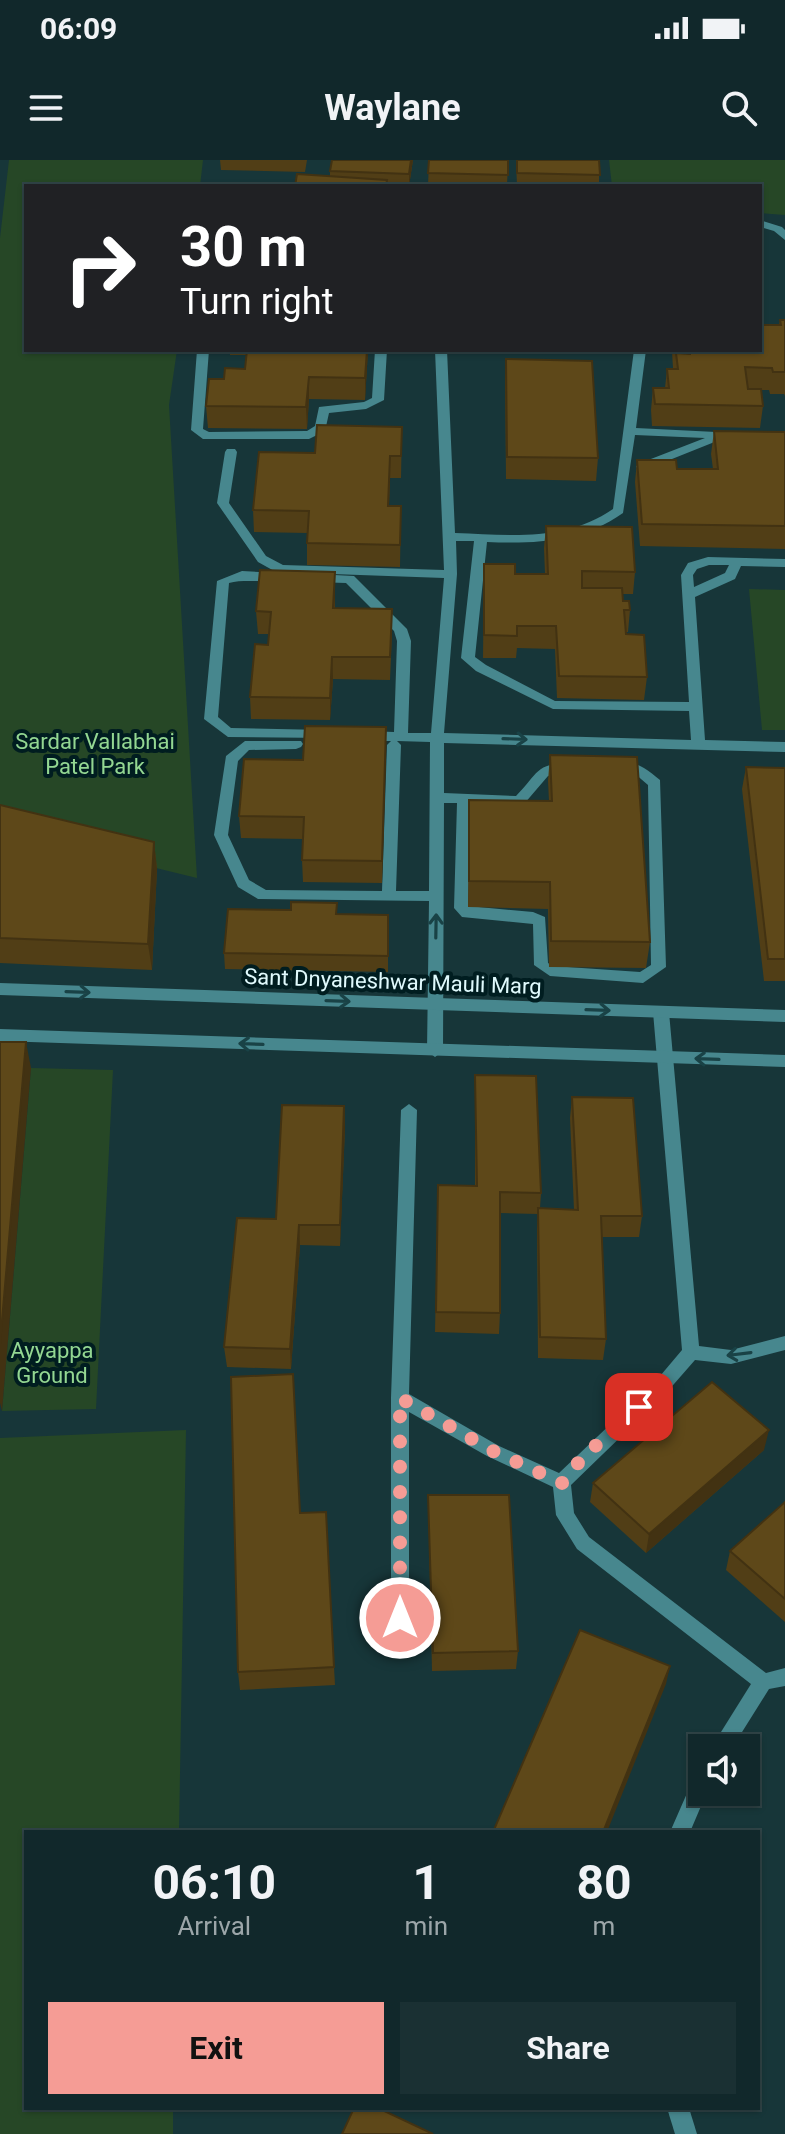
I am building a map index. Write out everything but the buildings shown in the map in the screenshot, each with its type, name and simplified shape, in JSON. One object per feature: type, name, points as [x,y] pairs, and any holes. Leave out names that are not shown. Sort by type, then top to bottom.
[{"type":"street","points":[[762,224],[778,229],[785,237]]},
{"type":"street","points":[[203,352],[197,430],[207,436],[280,436],[309,435],[321,428],[323,410],[366,405],[378,400],[381,352]]},
{"type":"street","points":[[435,1051],[437,742],[451,574],[441,352]]},
{"type":"street","points":[[450,537],[575,536],[602,526],[619,510],[640,352]]},
{"type":"street","points":[[630,431],[754,436]]},
{"type":"street","points":[[625,474],[722,436]]},
{"type":"street","points":[[231,452],[223,503],[262,559],[280,569],[451,574]]},
{"type":"street","points":[[481,537],[468,658],[481,668],[553,705],[695,707]]},
{"type":"street","points":[[698,744],[687,575],[692,566],[708,561],[785,563]]},
{"type":"street","points":[[688,595],[730,576],[737,562]]},
{"type":"street","points":[[389,895],[397,741],[404,641],[400,629],[349,579],[242,575],[223,581],[211,719],[228,732],[397,741],[785,747]]},
{"type":"street","points":[[349,739],[245,746],[231,759],[221,835],[243,883],[263,895],[436,896]]},
{"type":"street","points":[[437,798],[464,798],[519,801],[528,793],[537,773],[550,767],[637,768],[655,783],[659,967],[643,978],[550,971],[541,965],[540,921],[533,917],[467,913],[461,908],[464,798]]},
{"type":"street","name":"Sant Dnyaneshwar Mauli Marg","points":[[0,989],[785,1016]]},
{"type":"street","points":[[661,1012],[691,1352],[677,1372],[583,1457],[562,1483],[565,1515],[583,1543],[763,1682]]},
{"type":"street","points":[[0,1035],[785,1061]]},
{"type":"street","points":[[400,1618],[400,1398],[409,1110]]},
{"type":"street","points":[[691,1352],[731,1357],[785,1343]]},
{"type":"street","points":[[400,1398],[493,1451],[562,1483]]},
{"type":"street","points":[[730,1734],[763,1682],[785,1677]]},
{"type":"street","points":[[681,1830],[691,1806]]},
{"type":"street","points":[[679,2110],[686,2134]]},
{"type":"green space","name":"Sardar Vallabhai Patel Park","points":[[9,160],[203,160],[200,184],[24,184],[24,352],[177,352],[169,405],[197,878],[0,830],[0,238]]},
{"type":"green space","points":[[609,160],[785,160],[785,215],[762,213],[762,184],[612,184]]},
{"type":"green space","points":[[749,589],[785,590],[785,730],[762,730]]},
{"type":"green space","name":"Ayyappa Ground","points":[[31,1068],[113,1070],[96,1409],[2,1411]]},
{"type":"green space","points":[[186,1430],[179,1830],[24,1830],[24,2110],[173,2110],[173,2134],[0,2134],[0,1438]]},
{"type":"route","points":[[400,1618],[400,1398],[493,1451],[562,1483],[583,1457],[639,1407]]}]
